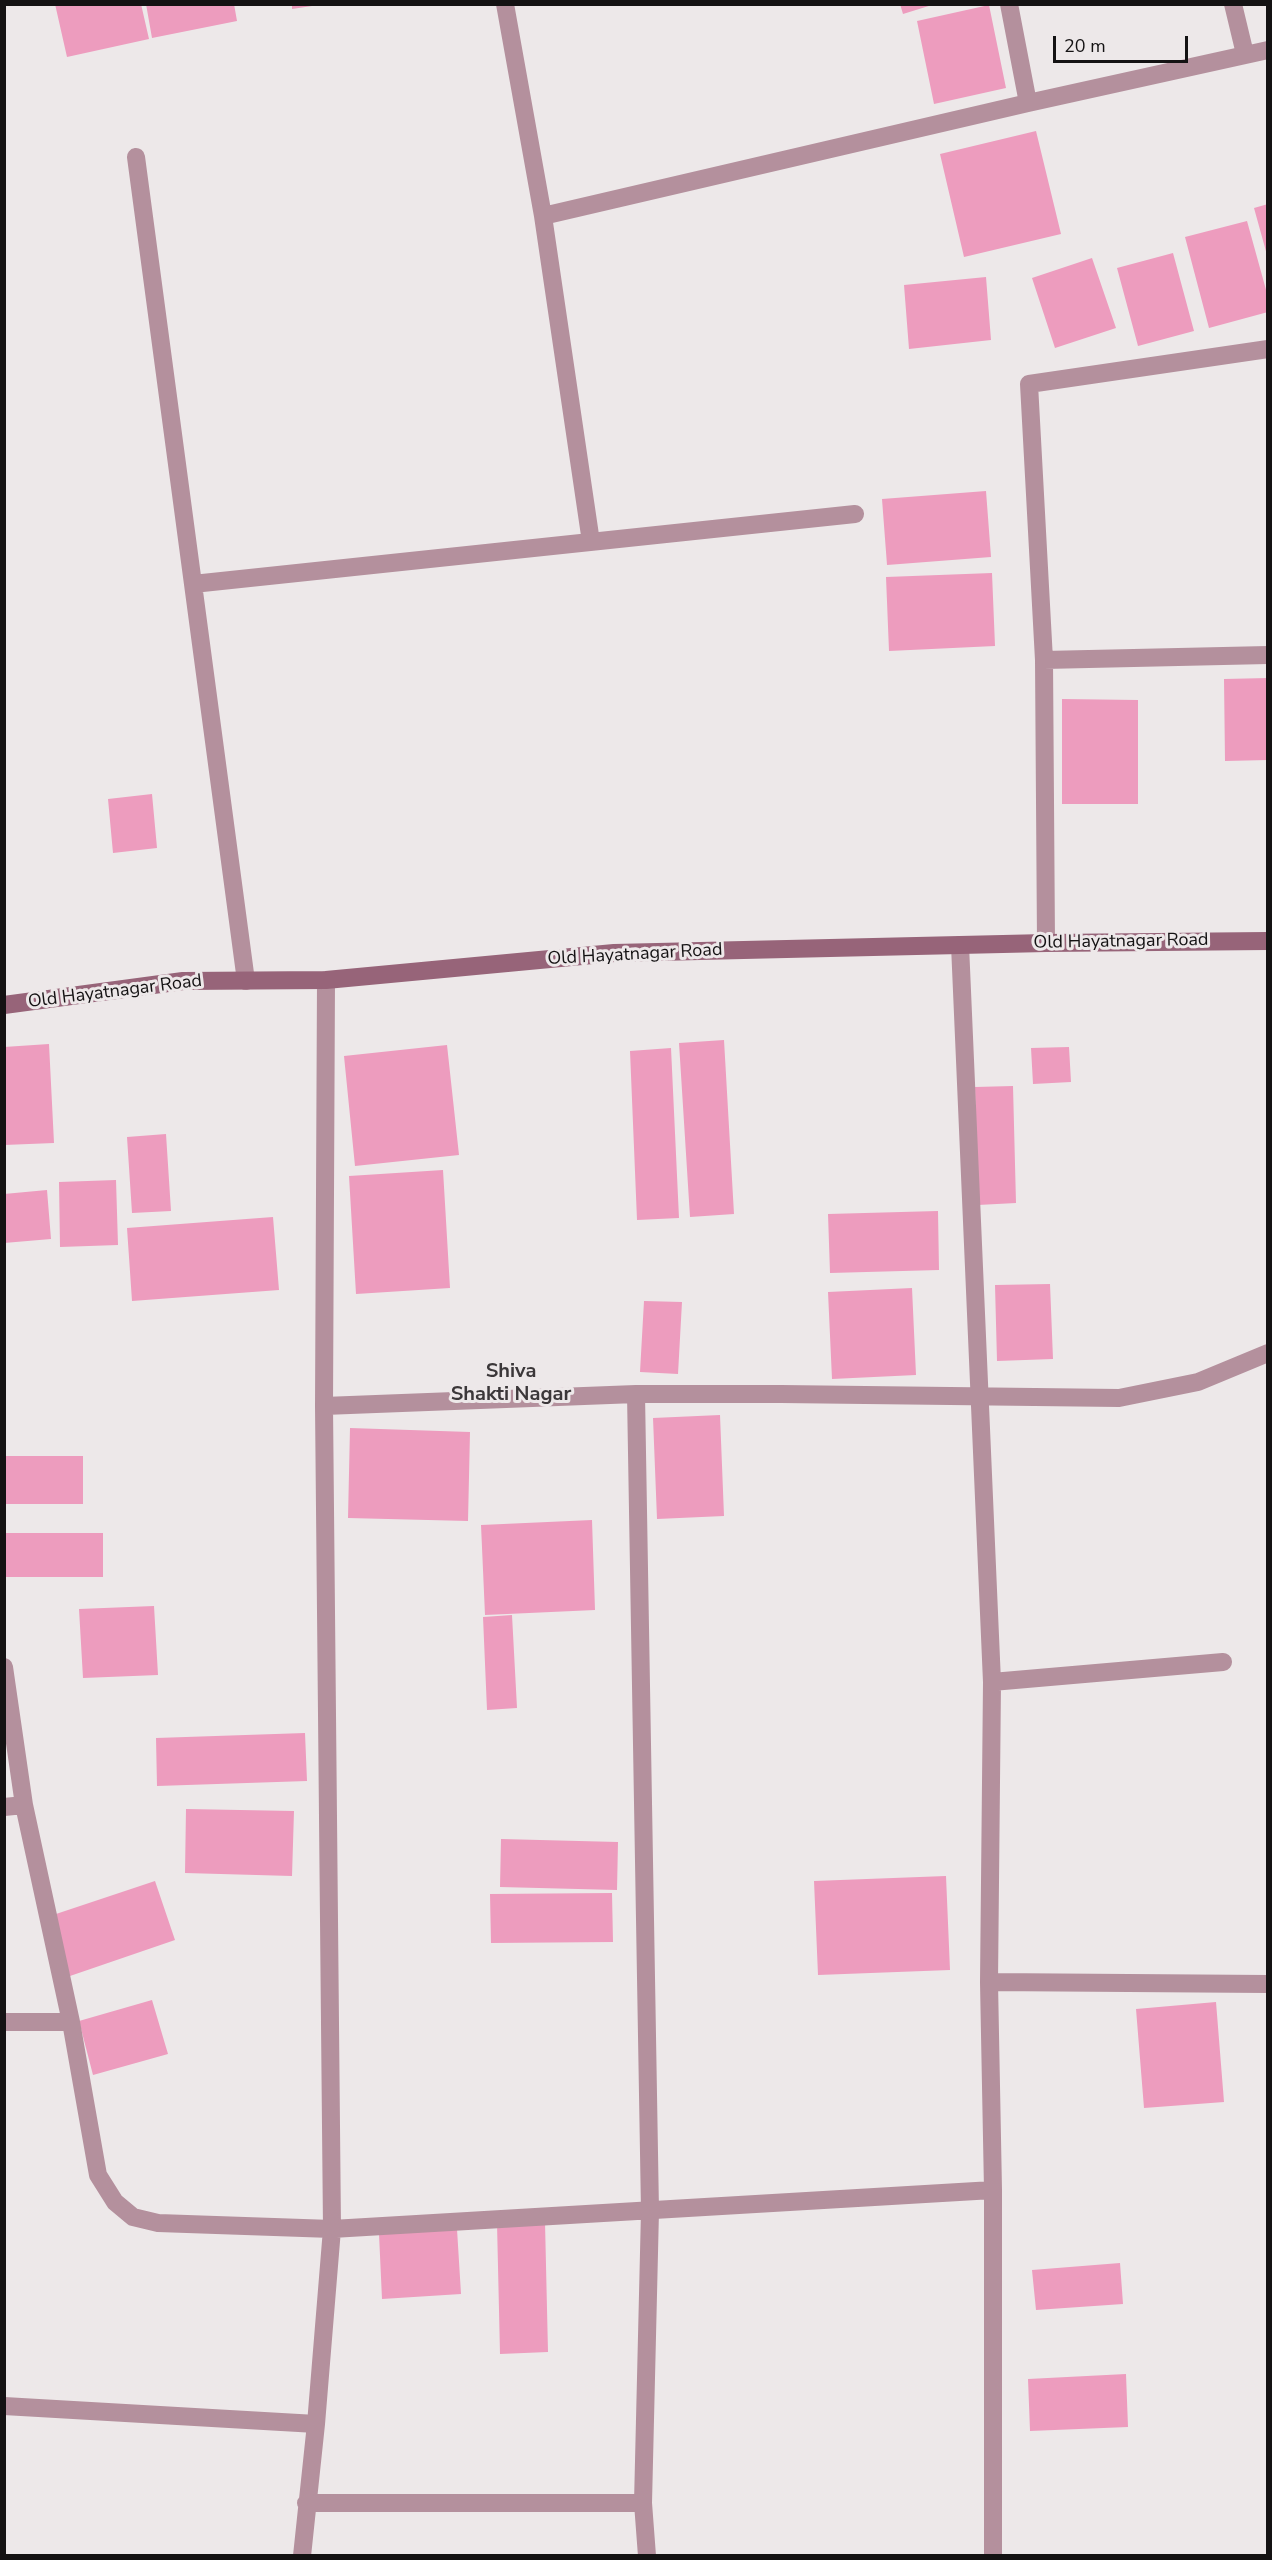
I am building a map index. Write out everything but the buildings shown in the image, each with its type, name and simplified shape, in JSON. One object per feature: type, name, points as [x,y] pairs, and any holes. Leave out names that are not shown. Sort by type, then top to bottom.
[{"type":"street","points":[[505,4],[543,216],[591,542]]},
{"type":"street","points":[[1009,4],[1028,103]]},
{"type":"street","points":[[1233,4],[1245,54]]},
{"type":"street","points":[[543,216],[1028,103],[1268,50]]},
{"type":"street","points":[[136,157],[246,981]]},
{"type":"street","points":[[1046,943],[1044,660],[1029,384],[1268,349]]},
{"type":"street","points":[[193,584],[855,514]]},
{"type":"street","points":[[1044,660],[1268,655]]},
{"type":"street","name":"Old Hayatnagar Road","points":[[4,1005],[183,981],[326,980],[614,953],[1046,943],[1268,941]]},
{"type":"street","points":[[960,945],[992,1683],[989,1982],[993,2190],[993,2556]]},
{"type":"street","points":[[302,2556],[316,2424],[332,2229],[324,1406],[326,980]]},
{"type":"street","points":[[324,1406],[636,1394],[1119,1398],[1198,1382],[1268,1353]]},
{"type":"street","points":[[636,1394],[650,2211],[643,2503],[648,2556]]},
{"type":"street","points":[[992,1683],[1223,1662]]},
{"type":"street","points":[[4,1667],[24,1805],[71,2022],[98,2175],[115,2202],[133,2217],[158,2223],[332,2229],[993,2190]]},
{"type":"street","points":[[4,1808],[24,1805]]},
{"type":"street","points":[[989,1982],[1268,1984]]},
{"type":"street","points":[[4,2022],[71,2022]]},
{"type":"street","points":[[4,2406],[316,2424]]},
{"type":"street","points":[[306,2503],[643,2503]]},
{"type":"district","name":"Shiva Shakti Nagar","points":[[511,1384]]}]
